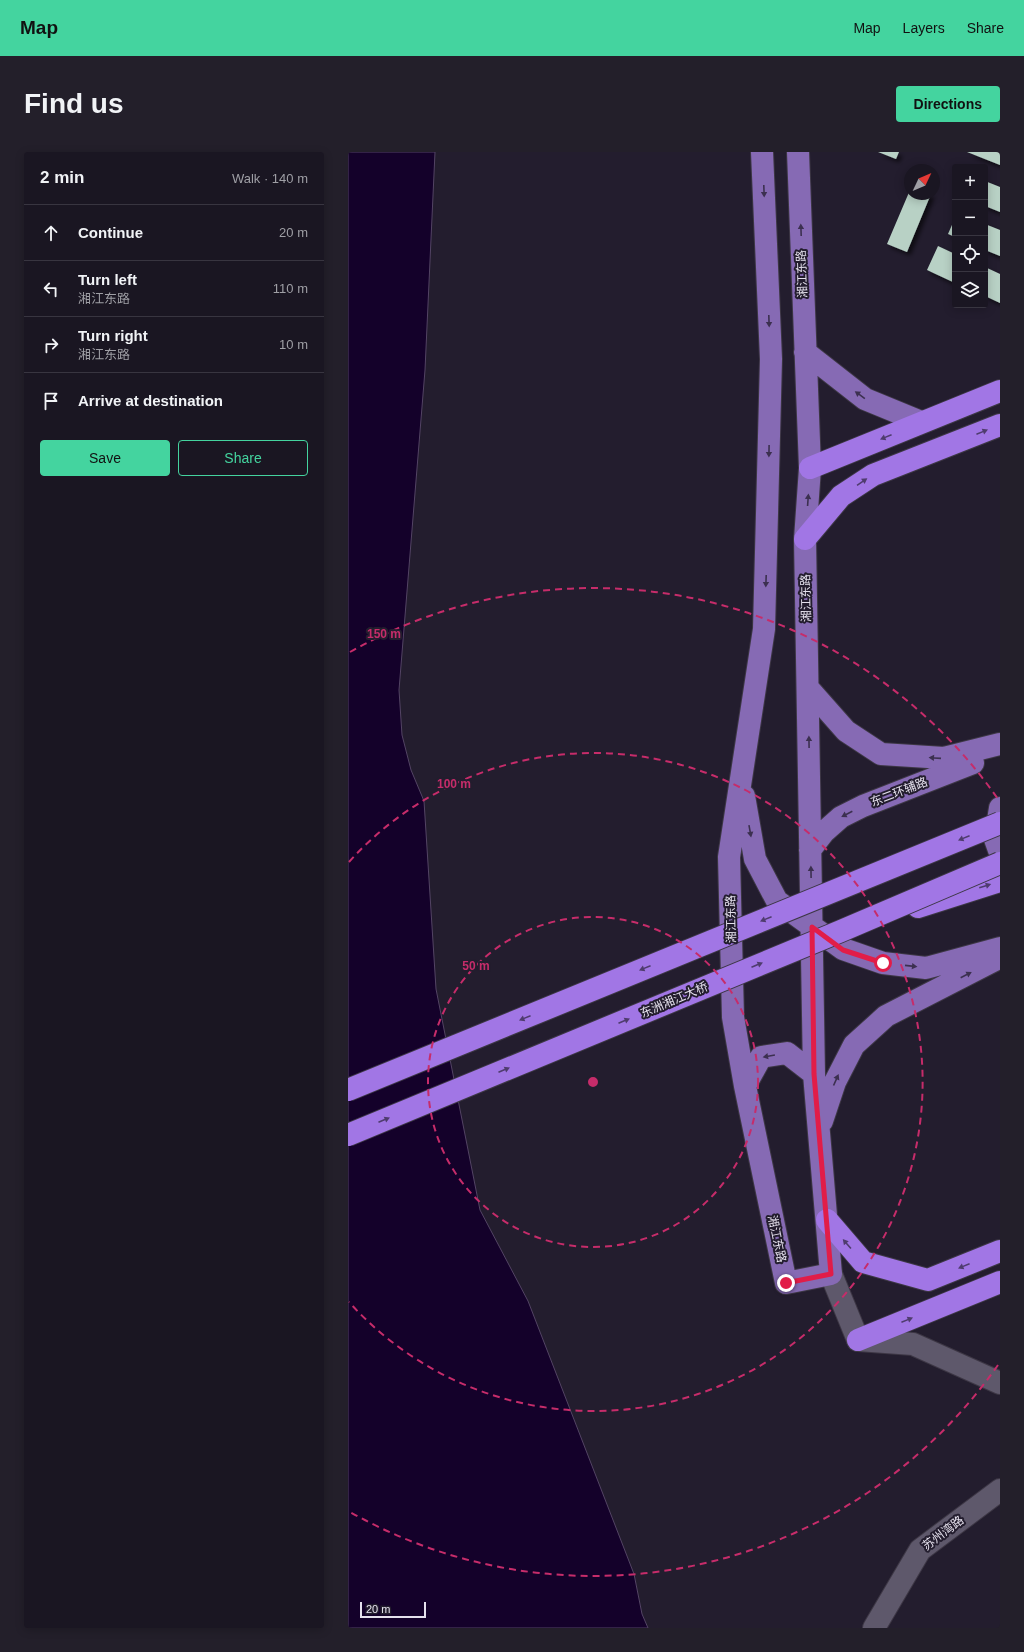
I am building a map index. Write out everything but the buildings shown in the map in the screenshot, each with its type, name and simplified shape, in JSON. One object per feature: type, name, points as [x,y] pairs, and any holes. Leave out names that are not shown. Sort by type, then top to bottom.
[{"type":"highway","points":[[810,468],[1000,391]]},
{"type":"highway","points":[[805,539],[841,496],[873,475],[1000,425]]},
{"type":"highway","points":[[348,1090],[1000,824]]},
{"type":"highway","name":"东洲湘江大桥","points":[[348,1135],[841,931],[1000,863]]},
{"type":"highway","points":[[841,931],[1000,881]]},
{"type":"highway","points":[[827,1220],[863,1262],[928,1280],[1000,1251]]},
{"type":"highway","points":[[858,1340],[1000,1282]]},
{"type":"main road","name":"湘江东路","points":[[762,152],[771,359],[767,576],[764,629],[729,857],[733,1017],[786,1283],[831,1274],[814,1074],[805,539],[810,468],[798,152]]},
{"type":"main road","points":[[805,352],[865,399],[921,422]]},
{"type":"main road","points":[[808,688],[846,731],[881,754],[944,758],[1000,744]]},
{"type":"main road","name":"东二环辅路","points":[[810,850],[824,832],[841,817],[857,809],[1000,752]]},
{"type":"main road","points":[[741,779],[756,859],[777,901],[843,950],[883,963],[926,968],[1000,948]]},
{"type":"main road","points":[[1000,808],[995,839],[1000,852]]},
{"type":"main road","points":[[819,1130],[835,1082],[854,1045],[886,1016],[1000,958]]},
{"type":"main road","points":[[746,1086],[761,1057],[786,1053],[814,1074]]},
{"type":"street","points":[[831,1274],[858,1340],[913,1344],[1000,1383]]},
{"type":"street","name":"苏州湾路","points":[[874,1628],[920,1550],[1000,1490]]},
{"type":"shaded area","points":[[348,152],[435,152],[425,370],[399,690],[402,735],[411,770],[424,801],[436,989],[480,1210],[528,1301],[634,1574],[642,1614],[648,1628],[348,1628]]},
{"type":"route","points":[[786,1283],[831,1274],[814,1074],[812,927],[843,950],[883,963]]}]
